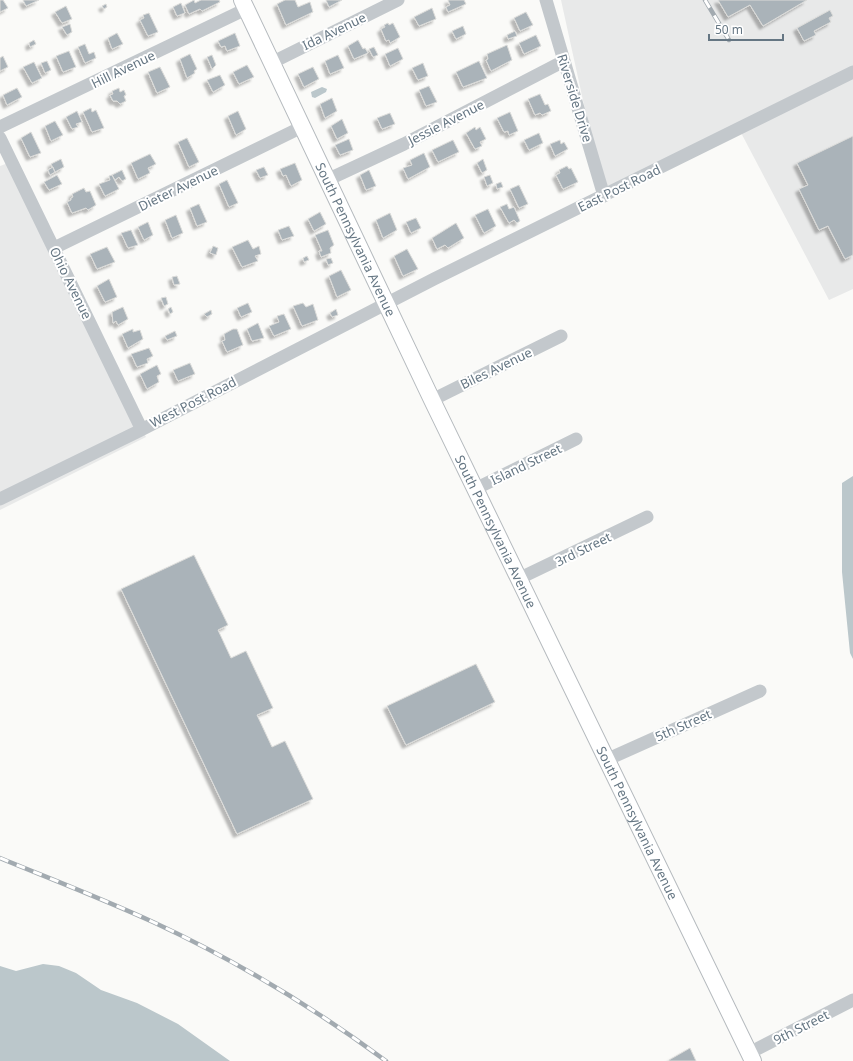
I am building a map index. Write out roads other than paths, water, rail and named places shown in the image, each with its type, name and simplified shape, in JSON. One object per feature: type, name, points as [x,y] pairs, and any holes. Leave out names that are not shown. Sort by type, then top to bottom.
[{"type":"main road","name":"South Pennsylvania Avenue","points":[[244,5],[518,579],[751,1057]]},
{"type":"street","name":"Ida Avenue","points":[[271,63],[398,0]]},
{"type":"street","name":"Riverside Drive","points":[[546,0],[604,196]]},
{"type":"street","name":"Hill Avenue","points":[[0,127],[244,5]]},
{"type":"street","name":"Jessie Avenue","points":[[327,180],[404,144],[564,61]]},
{"type":"street","name":"East Post Road","points":[[386,304],[853,72]]},
{"type":"street","name":"Dieter Avenue","points":[[54,248],[302,127]]},
{"type":"street","name":"Ohio Avenue","points":[[0,138],[141,428]]},
{"type":"street","name":"West Post Road","points":[[0,499],[386,304]]},
{"type":"street","name":"Biles Avenue","points":[[432,400],[561,336]]},
{"type":"street","name":"Island Street","points":[[475,489],[576,439]]},
{"type":"street","name":"3rd Street","points":[[518,579],[647,517]]},
{"type":"street","name":"5th Street","points":[[606,760],[760,691]]},
{"type":"street","name":"9th Street","points":[[751,1057],[853,1000]]},
{"type":"railway","points":[[705,0],[729,40]]},
{"type":"railway","points":[[0,858],[153,922],[214,952],[302,1003],[386,1061]]}]
